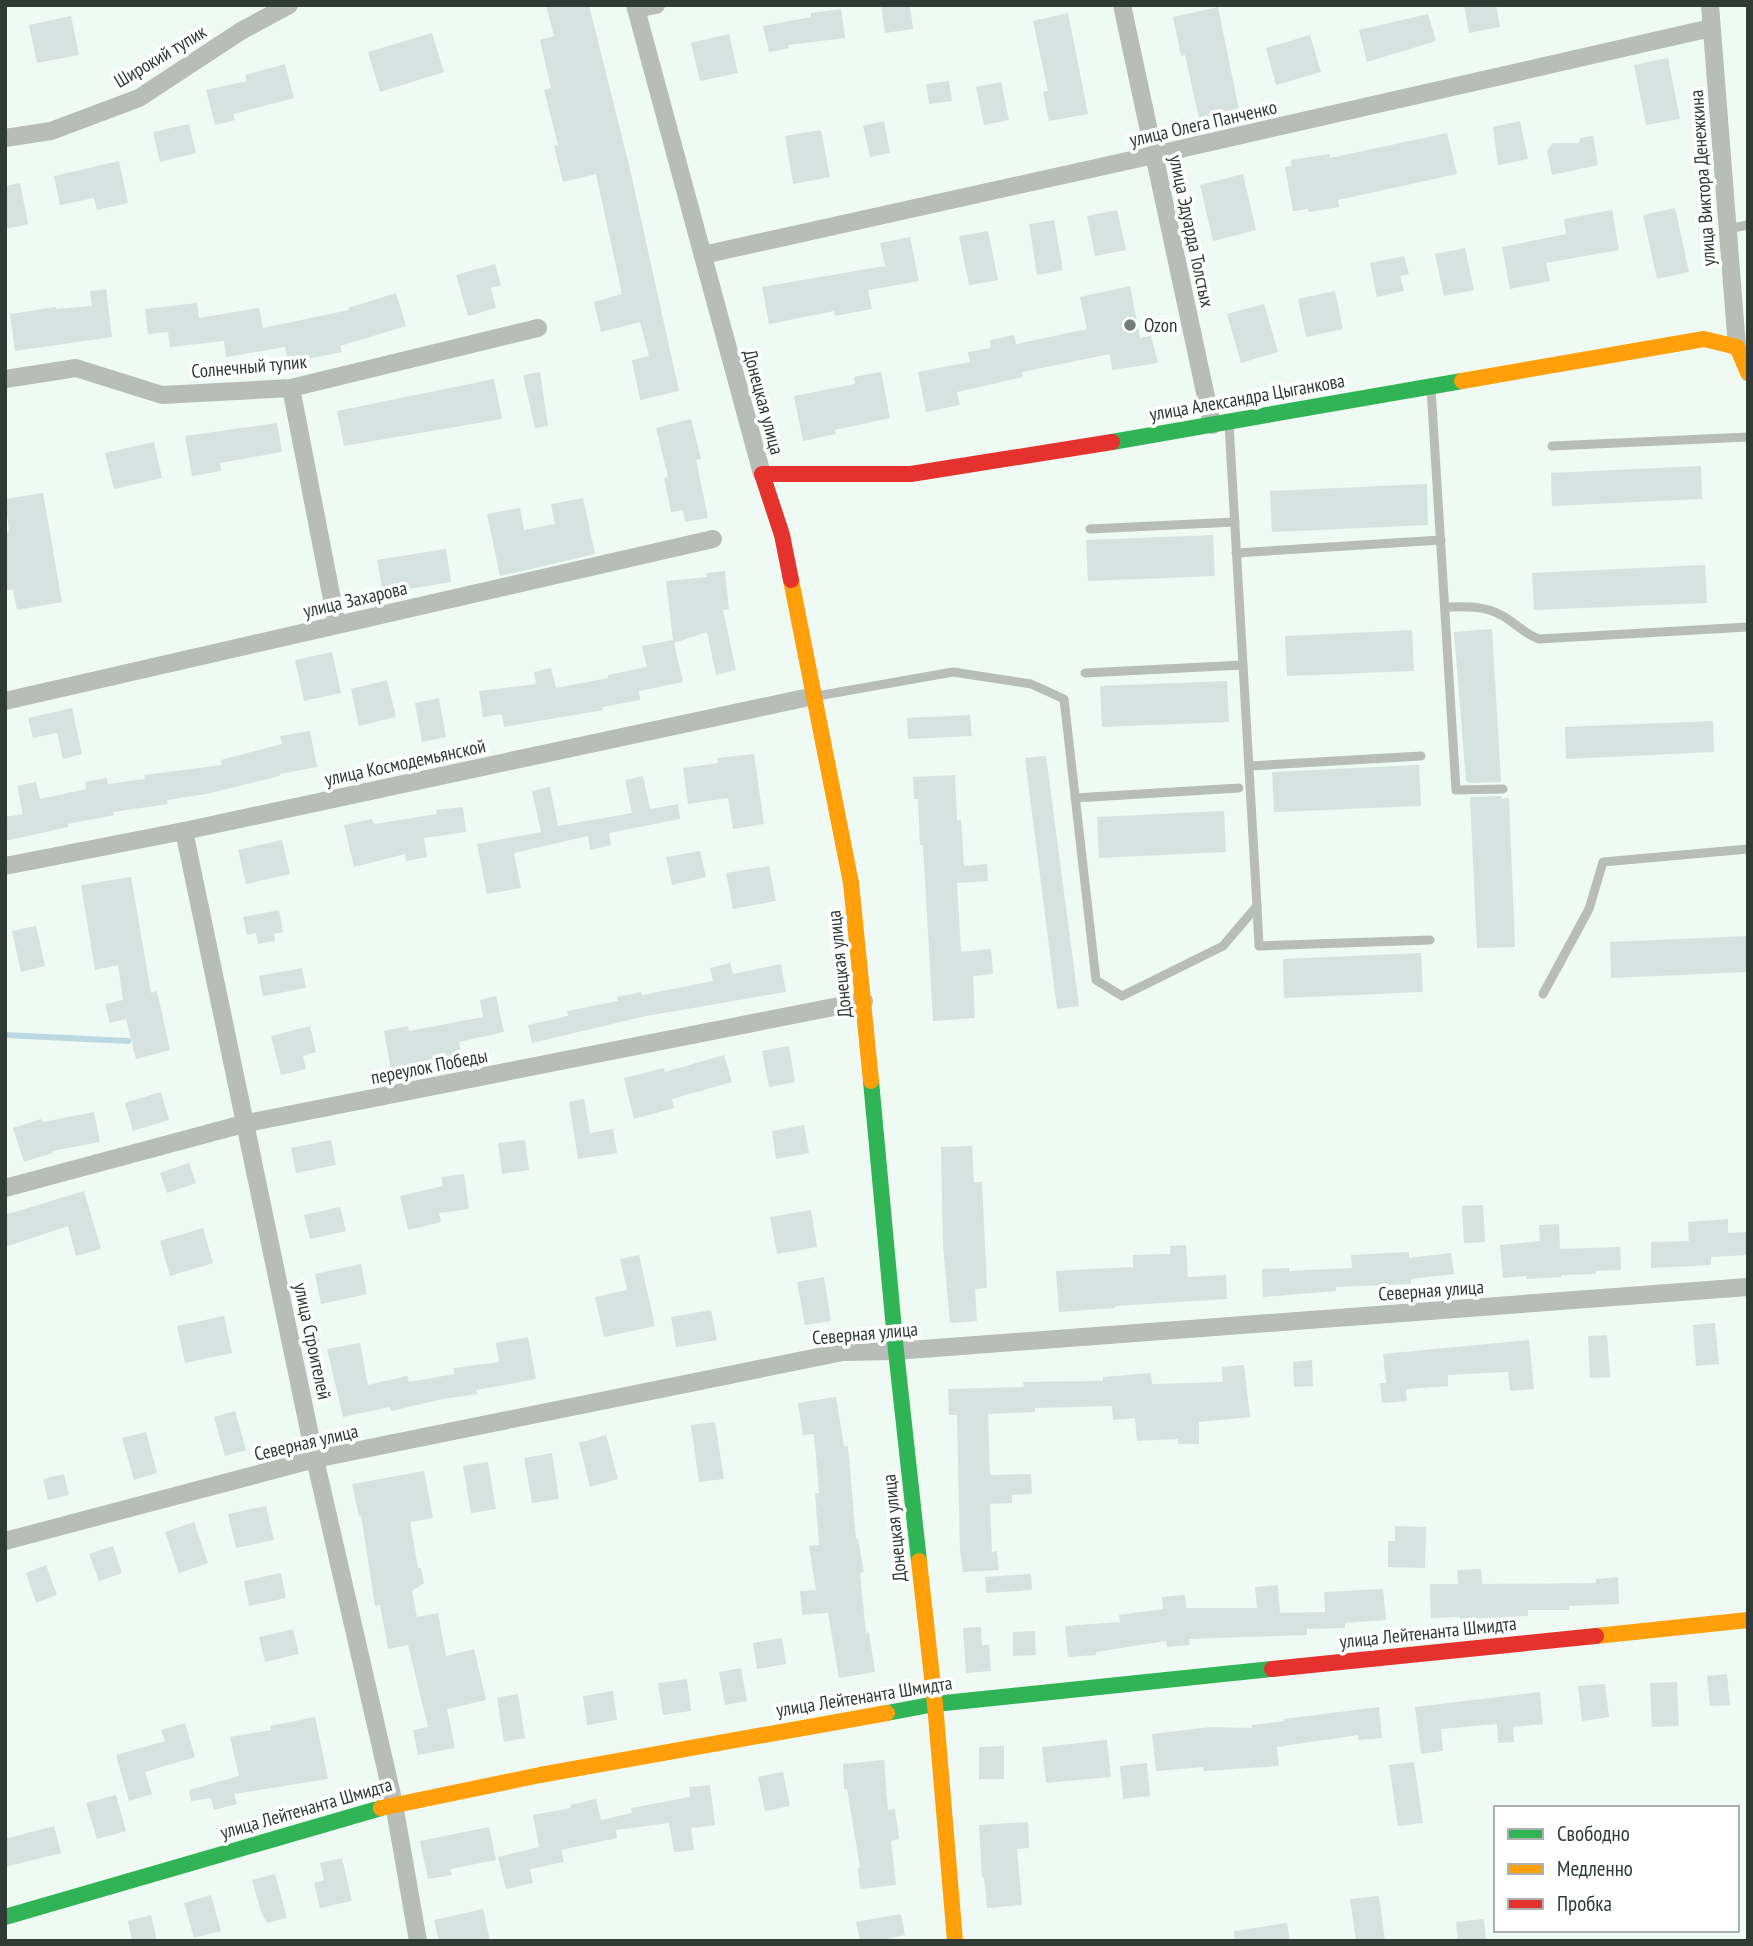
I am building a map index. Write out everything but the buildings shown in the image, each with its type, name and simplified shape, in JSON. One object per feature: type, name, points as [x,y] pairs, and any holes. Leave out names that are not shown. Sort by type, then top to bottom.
[{"type":"street","name":"Широкий тупик","points":[[5,138],[51,131],[139,98],[241,31],[289,5]]},
{"type":"street","points":[[635,7],[656,5]]},
{"type":"street","name":"улица Эдуарда Толстых","points":[[1122,5],[1154,155],[1220,424]]},
{"type":"street","name":"улица Виктора Денежкина","points":[[1710,5],[1737,347]]},
{"type":"street","name":"Донецкая улица","points":[[635,7],[762,474],[782,535],[850,883],[864,1001],[896,1351],[935,1704],[955,1941]]},
{"type":"street","name":"улица Олега Панченко","points":[[703,255],[1711,28]]},
{"type":"street","name":"Солнечный тупик","points":[[5,379],[76,368],[162,395],[291,387],[538,328]]},
{"type":"street","name":"улица Александра Цыганкова","points":[[762,474],[911,474],[1220,424],[1684,341],[1704,339],[1737,347]]},
{"type":"street","points":[[1737,347],[1748,373]]},
{"type":"street","points":[[291,387],[337,625]]},
{"type":"street","name":"улица Захарова","points":[[5,701],[713,539]]},
{"type":"street","name":"улица Космодемьянской","points":[[5,866],[184,831],[814,696]]},
{"type":"street","name":"улица Строителей","points":[[184,831],[247,1123],[315,1460],[394,1804],[418,1941]]},
{"type":"street","name":"переулок Победы","points":[[5,1188],[247,1123],[864,1001]]},
{"type":"street","name":"Северная улица","points":[[5,1541],[315,1460],[843,1352],[896,1351],[1748,1287]]},
{"type":"street","name":"улица Лейтенанта Шмидта","points":[[5,1917],[394,1804],[540,1774],[935,1704],[1748,1620]]},
{"type":"lane","points":[[1727,229],[1748,225]]},
{"type":"lane","points":[[1431,386],[1456,790],[1503,789]]},
{"type":"lane","points":[[1220,424],[1235,522],[1259,946],[1430,940]]},
{"type":"lane","points":[[1552,446],[1748,437]]},
{"type":"lane","points":[[1090,529],[1235,522]]},
{"type":"lane","points":[[1237,553],[1441,540]]},
{"type":"lane","points":[[1445,607],[1481,606],[1503,615],[1527,635],[1539,639],[1748,627]]},
{"type":"lane","points":[[1085,673],[1243,665]]},
{"type":"lane","points":[[814,696],[953,672],[1031,684],[1063,699],[1096,980],[1122,996],[1223,946],[1257,906]]},
{"type":"lane","points":[[1249,766],[1420,756]]},
{"type":"lane","points":[[1075,798],[1239,788]]},
{"type":"lane","points":[[1543,994],[1589,909],[1603,862],[1748,849]]},
{"type":"waterway","points":[[5,1035],[128,1041]]},
{"type":"traffic: fast","points":[[1112,442],[1462,381]]},
{"type":"traffic: fast","points":[[871,1081],[919,1561]]},
{"type":"traffic: fast","points":[[887,1713],[935,1704],[1272,1669]]},
{"type":"traffic: fast","points":[[5,1917],[381,1808]]},
{"type":"traffic: slow","points":[[1462,381],[1704,339],[1737,347],[1748,373]]},
{"type":"traffic: slow","points":[[791,580],[851,883],[871,1081]]},
{"type":"traffic: slow","points":[[919,1561],[935,1704],[955,1941]]},
{"type":"traffic: slow","points":[[1596,1636],[1748,1620]]},
{"type":"traffic: slow","points":[[381,1808],[540,1775],[887,1713]]},
{"type":"traffic: jam","points":[[791,580],[782,535],[762,474],[911,474],[1112,442]]},
{"type":"traffic: jam","points":[[1272,1669],[1596,1636]]},
{"type":"place","name":"Ozon","points":[[1130,325]]}]
